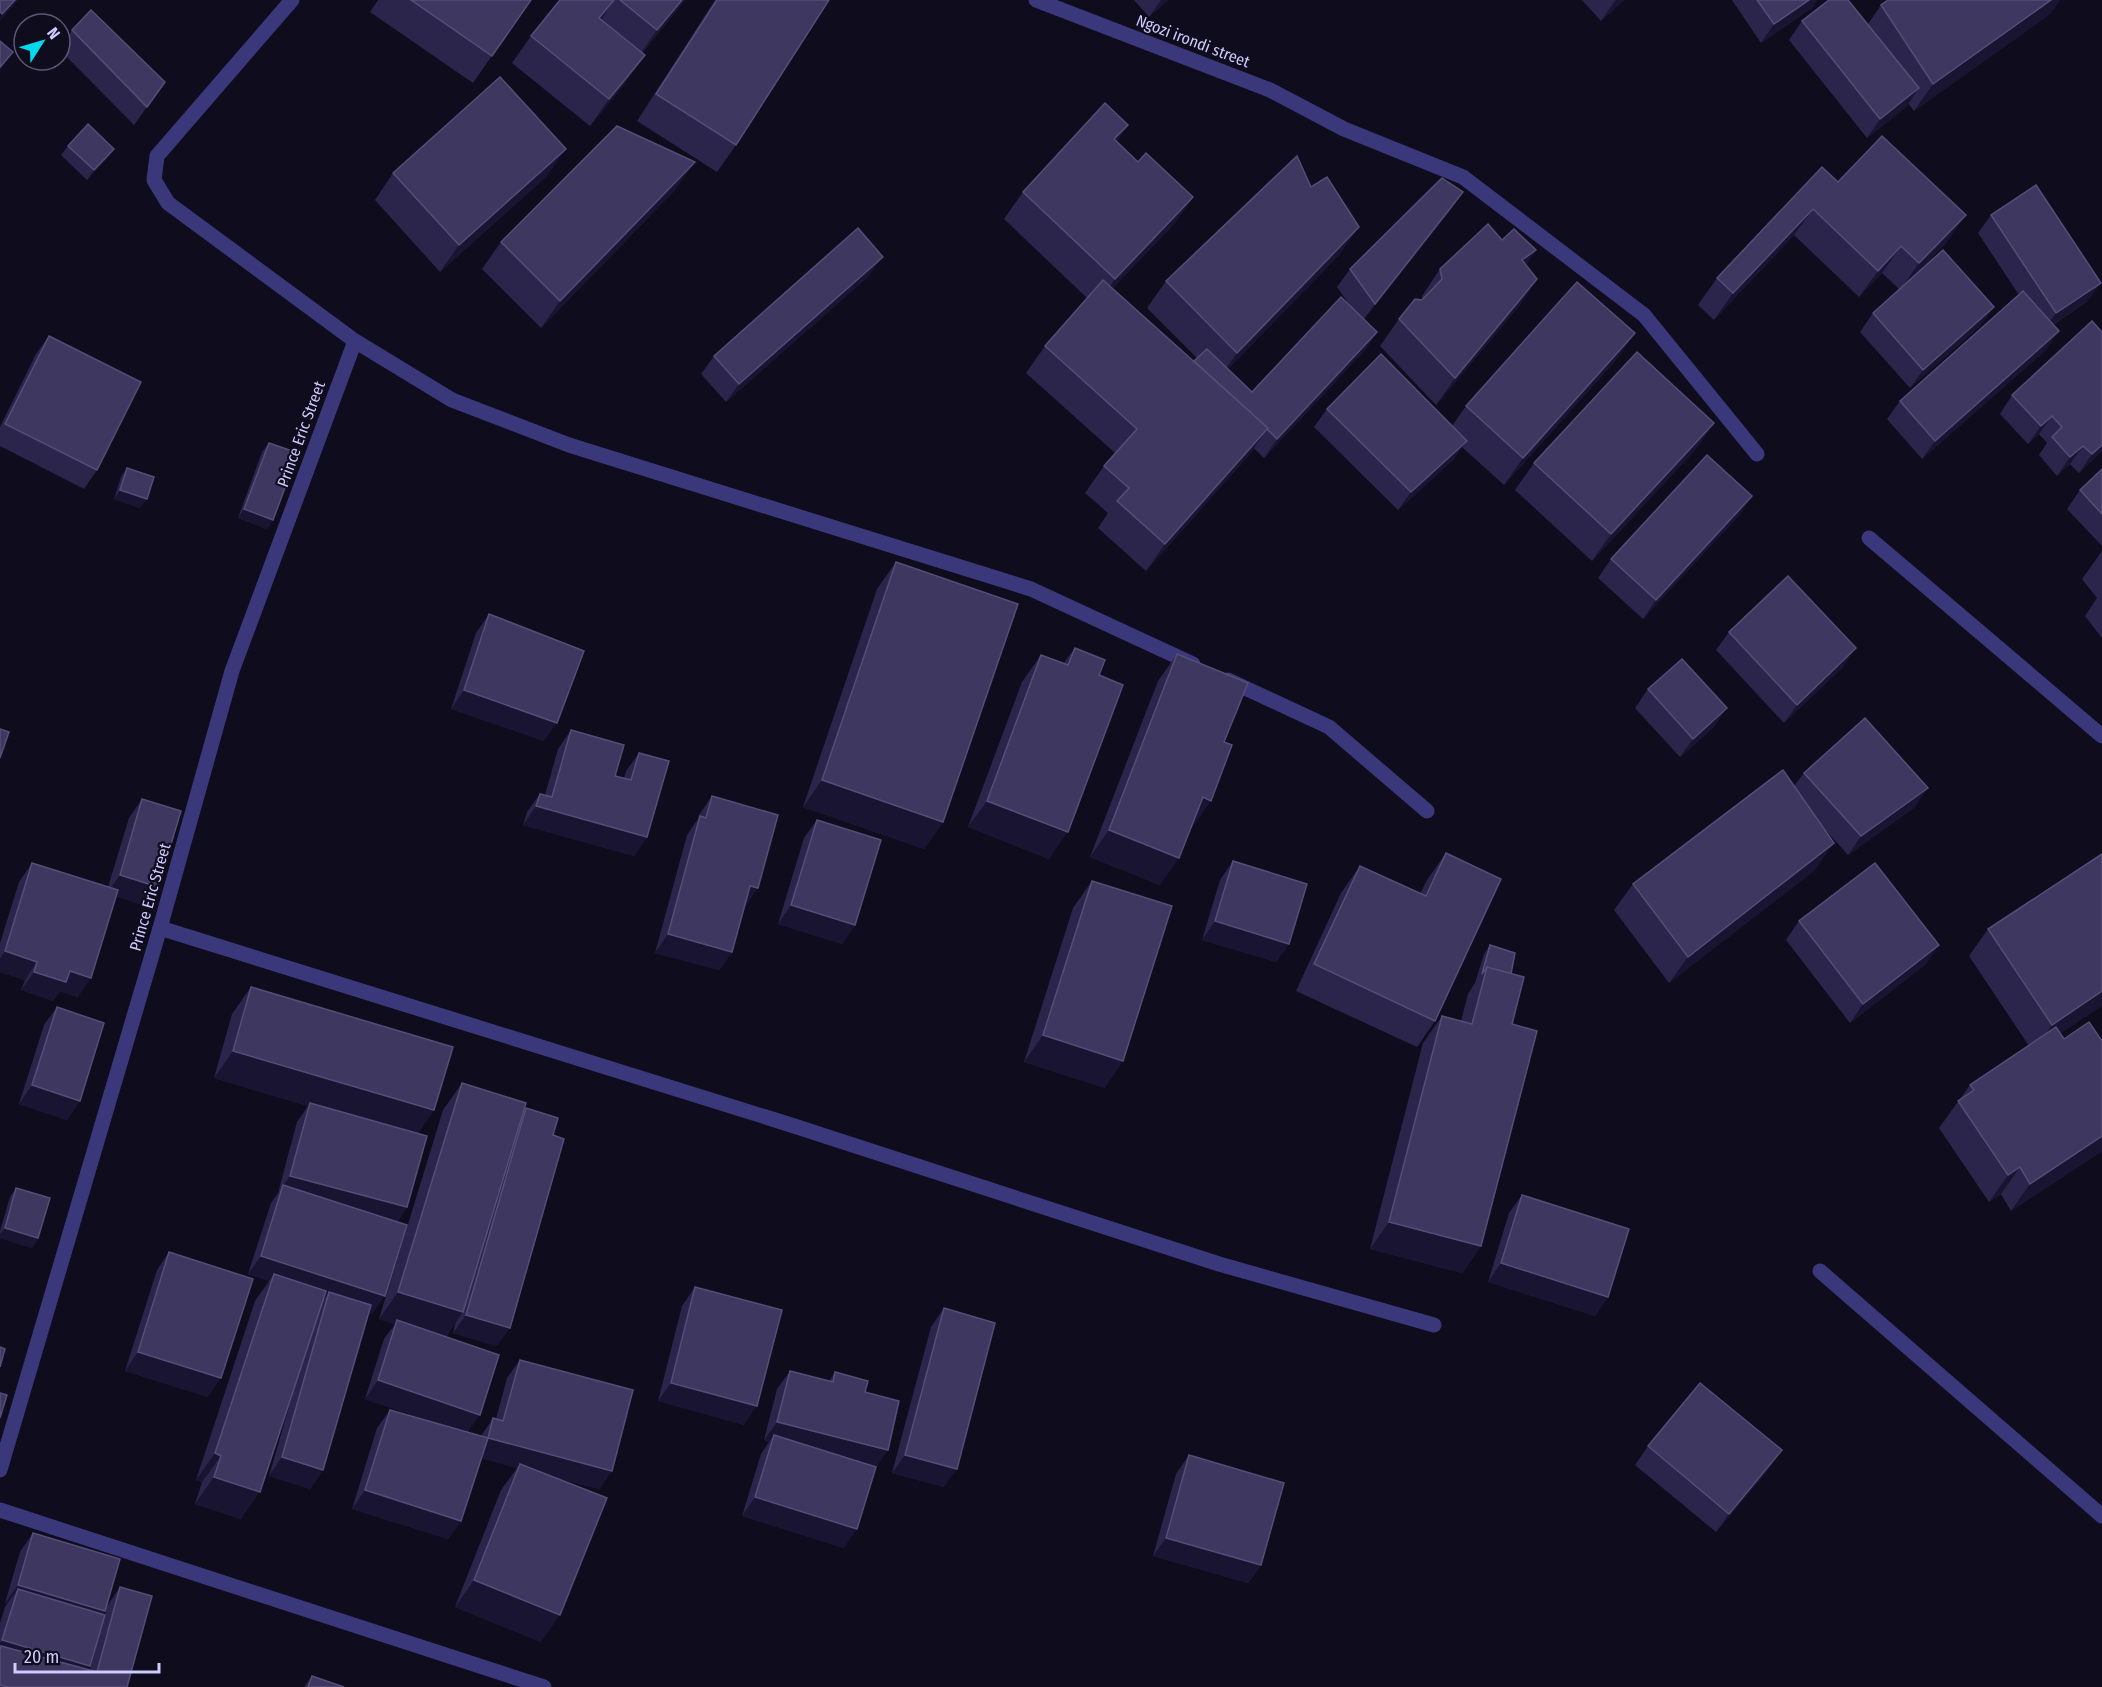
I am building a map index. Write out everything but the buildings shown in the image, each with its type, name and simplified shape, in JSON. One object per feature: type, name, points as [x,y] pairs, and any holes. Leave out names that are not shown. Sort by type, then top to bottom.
[{"type":"street","points":[[292,0],[157,156],[154,180],[168,203],[355,340],[452,400],[569,445],[1031,589],[1329,726],[1426,811]]},
{"type":"street","name":"Ngozi irondi street","points":[[1036,0],[1270,90],[1344,129],[1463,177],[1644,315],[1757,454]]},
{"type":"street","name":"Prince Eric Street","points":[[0,1470],[160,928],[232,671],[355,340]]},
{"type":"street","points":[[1869,538],[2102,736]]},
{"type":"street","points":[[160,928],[799,1127],[1219,1264],[1434,1325]]},
{"type":"street","points":[[1820,1271],[2102,1516]]},
{"type":"street","points":[[0,1509],[544,1687]]}]
